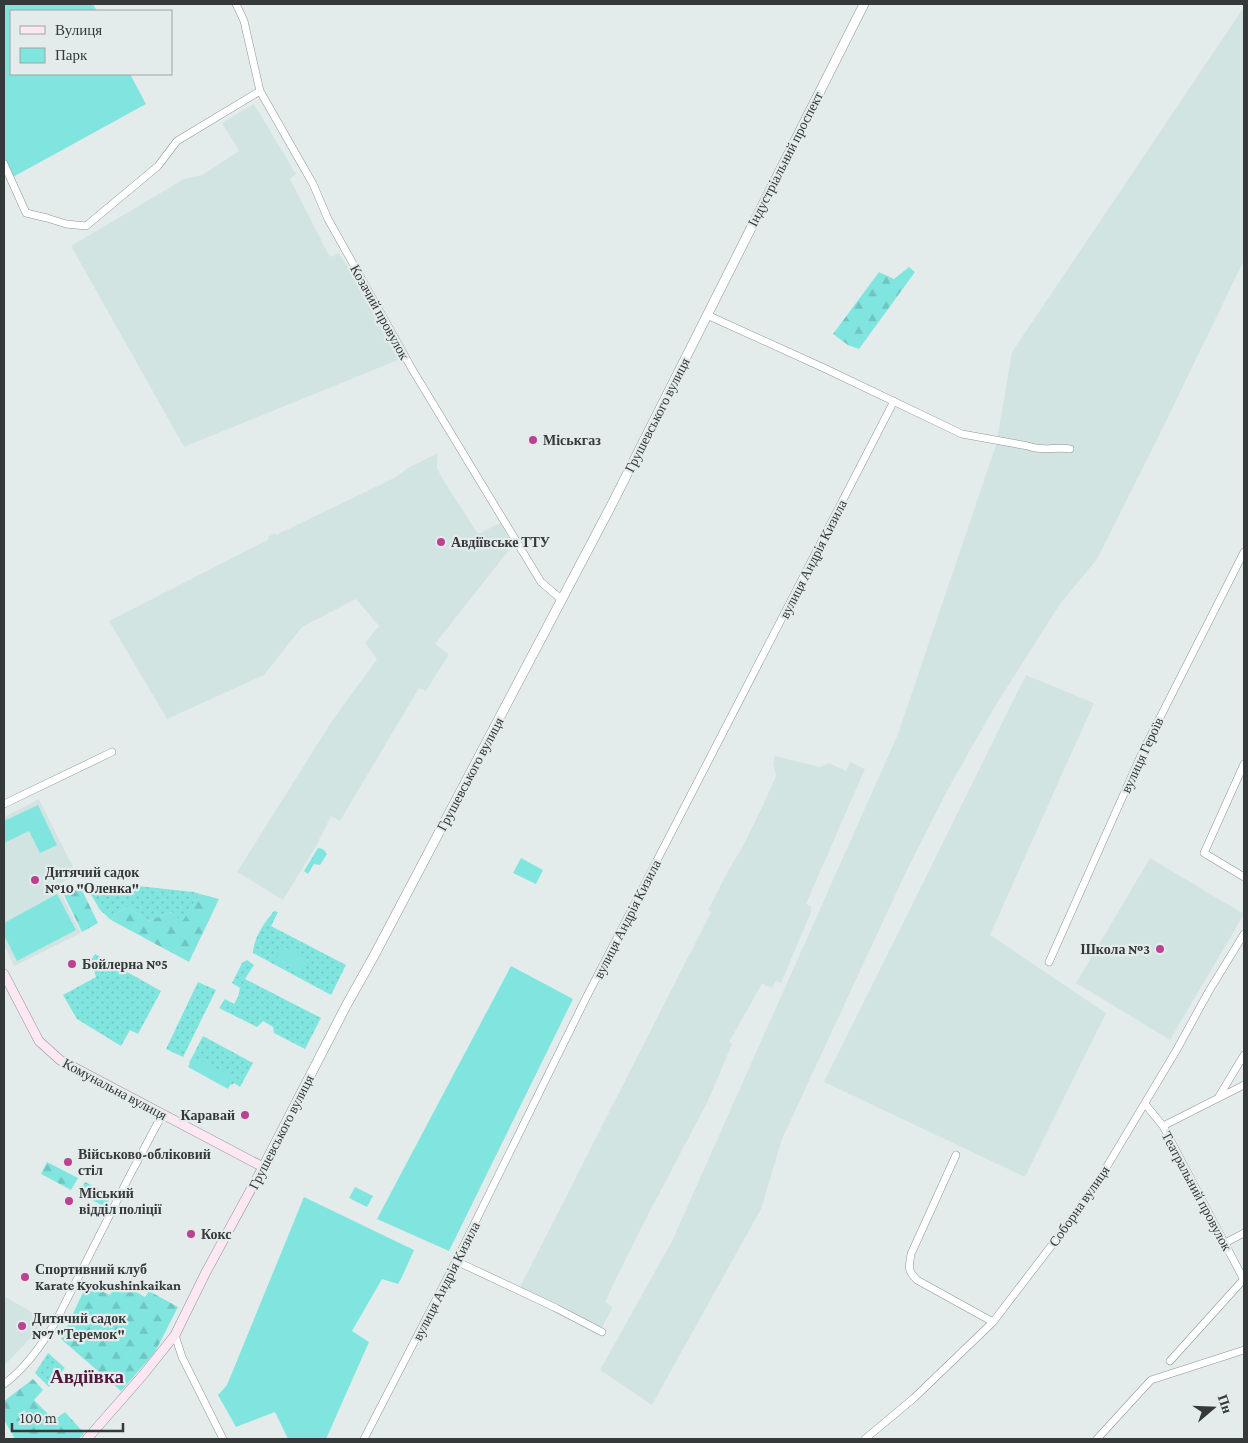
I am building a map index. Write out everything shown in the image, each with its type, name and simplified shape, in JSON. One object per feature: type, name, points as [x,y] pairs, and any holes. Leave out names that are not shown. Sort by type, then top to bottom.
[{"type":"main road","name":"Комунальна вулиця","points":[[4,974],[38,1041],[60,1060],[262,1167]]},
{"type":"main road","name":"Грушевського вулиця","points":[[87,1439],[175,1335],[262,1167]]},
{"type":"street","name":"Козачий провулок","points":[[236,4],[244,22],[260,91],[313,184],[328,219],[412,369],[540,582],[562,600]]},
{"type":"street","name":"Індустріальний проспект","points":[[707,315],[864,4]]},
{"type":"street","points":[[4,164],[26,213],[66,224],[86,226],[158,166],[177,141],[260,91]]},
{"type":"street","points":[[707,315],[962,434],[1028,446],[1035,449],[1070,449]]},
{"type":"street","name":"Грушевського вулиця","points":[[262,1167],[562,600],[707,315]]},
{"type":"street","name":"вулиця Андрія Кизила","points":[[364,1439],[456,1262],[590,990],[894,401]]},
{"type":"street","name":"вулиця Героїв","points":[[1049,962],[1143,751],[1244,552]]},
{"type":"street","points":[[4,804],[112,752]]},
{"type":"street","points":[[1244,764],[1204,852],[1244,878]]},
{"type":"street","name":"Соборна вулиця","points":[[865,1439],[914,1398],[993,1322],[1058,1237],[1097,1184],[1244,934]]},
{"type":"street","points":[[1218,1098],[1244,1055]]},
{"type":"street","points":[[1162,1126],[1244,1085]]},
{"type":"street","name":"Театральний провулок","points":[[1145,1104],[1162,1126],[1244,1280]]},
{"type":"street","points":[[4,1384],[23,1368],[43,1343],[56,1321],[162,1115]]},
{"type":"street","points":[[956,1155],[911,1254],[909,1267],[917,1280],[993,1322]]},
{"type":"street","points":[[1224,1243],[1244,1233]]},
{"type":"street","points":[[456,1262],[556,1308],[602,1332]]},
{"type":"street","points":[[1170,1361],[1244,1280]]},
{"type":"street","points":[[175,1335],[182,1357],[223,1439]]},
{"type":"street","points":[[1097,1439],[1151,1380],[1244,1350]]},
{"type":"shaded area","points":[[1244,7],[1244,260],[1097,559],[1060,604],[994,708],[947,791],[905,874],[782,1139],[761,1209],[652,1405],[600,1370],[672,1241],[898,734],[996,445],[1012,352]]},
{"type":"shaded area","points":[[254,104],[296,174],[290,179],[330,257],[339,253],[403,358],[184,447],[71,246],[184,179],[202,175],[239,151],[222,123]]},
{"type":"shaded area","points":[[438,453],[437,468],[478,534],[500,523],[513,545],[435,644],[449,654],[426,691],[419,688],[340,821],[331,816],[316,846],[283,900],[237,872],[332,721],[377,659],[365,643],[379,626],[356,599],[302,627],[264,675],[167,719],[109,621],[269,539],[268,537],[275,533],[276,535],[394,478],[408,468]]},
{"type":"shaded area","points":[[1026,675],[1094,703],[990,935],[1106,1013],[1025,1177],[824,1082]]},
{"type":"shaded area","points":[[775,756],[820,767],[829,763],[846,771],[850,762],[865,769],[806,904],[811,906],[811,912],[781,983],[776,981],[772,988],[762,984],[729,1042],[732,1044],[708,1101],[638,1234],[605,1302],[613,1307],[598,1335],[517,1293],[711,912],[708,910],[764,803],[776,776],[773,763]]},
{"type":"shaded area","name":"Дитячий садок №10 \"Оленка\"","points":[[39,799],[77,875],[57,885],[81,933],[14,966],[4,945],[4,817]]},
{"type":"shaded area","name":"Школа №3","points":[[1150,858],[1244,914],[1170,1040],[1076,983]]},
{"type":"shaded area","name":"Дитячий садок №7 \"Теремок\"","points":[[4,1296],[44,1319],[35,1333],[4,1366]]},
{"type":"green space","points":[[4,4],[93,4],[96,10],[10,10],[10,75],[131,75],[146,104],[13,177],[4,157]]},
{"type":"green space","points":[[909,267],[915,272],[859,349],[848,345],[833,334],[879,272],[894,279]]},
{"type":"green space","points":[[38,805],[57,845],[40,853],[29,831],[4,843],[4,821]]},
{"type":"green space","points":[[318,848],[323,849],[327,854],[320,865],[314,864],[308,874],[304,871]]},
{"type":"green space","points":[[521,858],[543,870],[536,884],[513,873]]},
{"type":"green space","points":[[119,884],[200,894],[182,923],[172,912],[148,921],[128,907],[115,914],[111,920],[100,910],[89,891],[96,887]]},
{"type":"green space","points":[[69,885],[72,892],[81,888],[98,923],[82,932],[61,889]]},
{"type":"green space","points":[[57,894],[76,930],[17,961],[4,935],[4,923]]},
{"type":"green space","points":[[200,894],[219,899],[189,962],[111,920],[115,914],[128,907],[148,921],[172,912],[182,922]]},
{"type":"green space","points":[[274,911],[278,912],[271,926],[346,965],[331,995],[253,953],[257,936]]},
{"type":"green space","points":[[283,946],[307,958],[300,972],[276,960]]},
{"type":"green space","points":[[95,954],[161,991],[138,1034],[130,1030],[121,1046],[77,1019],[63,995],[96,977],[91,960]]},
{"type":"green space","points":[[247,960],[254,965],[245,979],[321,1018],[305,1049],[274,1033],[273,1027],[263,1021],[257,1027],[219,1008],[225,999],[234,1004],[240,988],[232,983],[242,963]]},
{"type":"green space","points":[[511,966],[573,999],[449,1251],[377,1219]]},
{"type":"green space","points":[[198,982],[216,990],[183,1057],[166,1049]]},
{"type":"green space","points":[[203,1036],[253,1063],[240,1087],[234,1083],[232,1085],[189,1063]]},
{"type":"green space","points":[[194,1057],[234,1078],[228,1089],[188,1067]]},
{"type":"green space","points":[[47,1162],[78,1178],[71,1190],[41,1174]]},
{"type":"green space","points":[[85,1182],[111,1195],[105,1207],[79,1193]]},
{"type":"green space","points":[[355,1187],[373,1196],[367,1207],[349,1198]]},
{"type":"green space","points":[[304,1197],[414,1250],[398,1284],[382,1279],[352,1331],[369,1342],[326,1439],[288,1439],[275,1412],[236,1427],[218,1395],[227,1385]]},
{"type":"green space","points":[[118,1282],[145,1297],[149,1291],[178,1307],[155,1352],[121,1391],[61,1339],[87,1284],[110,1295]]},
{"type":"green space","points":[[48,1353],[65,1368],[49,1387],[35,1373]]},
{"type":"green space","points":[[33,1379],[43,1390],[34,1400],[54,1420],[65,1412],[84,1433],[79,1439],[15,1439],[4,1420],[4,1401]]},
{"type":"place","name":"Міськгаз","points":[[533,440]]},
{"type":"place","name":"Авдіївське ТТУ","points":[[441,542]]},
{"type":"place","name":"Дитячий садок №10 \"Оленка\"","points":[[35,880]]},
{"type":"place","name":"Школа №3","points":[[1160,949]]},
{"type":"place","name":"Бойлерна №5","points":[[72,964]]},
{"type":"place","name":"Каравай","points":[[245,1115]]},
{"type":"place","name":"Військово-обліковий стіл","points":[[68,1162]]},
{"type":"place","name":"Міський відділ поліції","points":[[69,1201]]},
{"type":"place","name":"Кокс","points":[[191,1234]]},
{"type":"place","name":"Спортивний клуб Karate Kyokushinkaikan","points":[[25,1277]]},
{"type":"place","name":"Дитячий садок №7 \"Теремок\"","points":[[22,1326]]},
{"type":"district","name":"Авдіївка","points":[[87,1376]]}]
